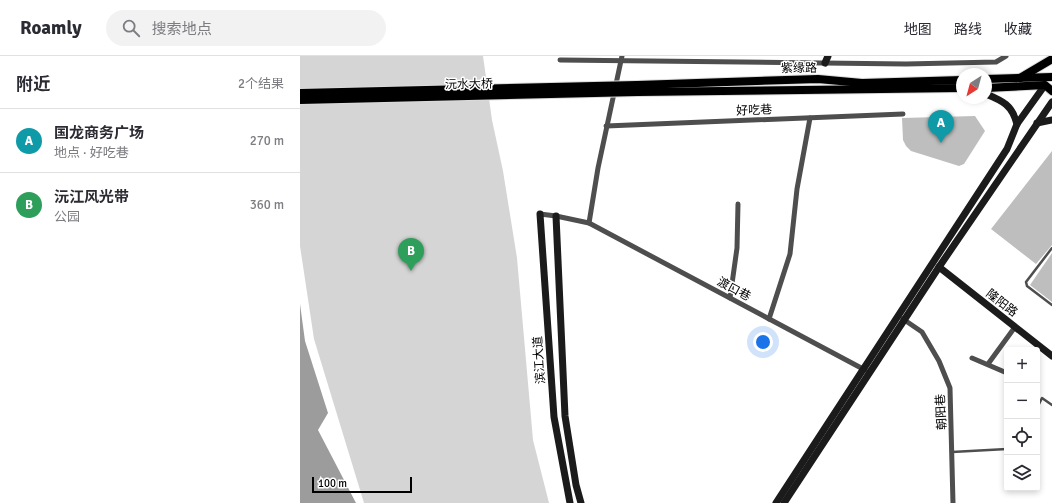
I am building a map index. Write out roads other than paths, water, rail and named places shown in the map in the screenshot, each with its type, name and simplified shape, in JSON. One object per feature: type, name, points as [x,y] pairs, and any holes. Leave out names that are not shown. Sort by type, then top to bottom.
[{"type":"main road","points":[[1019,79],[1052,59]]},
{"type":"main road","points":[[992,80],[1052,78]]},
{"type":"main road","name":"紫缘路","points":[[638,88],[818,79],[862,83],[956,80]]},
{"type":"main road","points":[[992,88],[1048,83]]},
{"type":"main road","points":[[1048,83],[1052,91]]},
{"type":"main road","points":[[776,503],[901,318],[1007,149],[1017,124],[1048,83]]},
{"type":"main road","name":"紫缘路","points":[[638,88],[849,91],[956,88]]},
{"type":"main road","name":"沅水大桥","points":[[300,93],[638,88]]},
{"type":"main road","name":"沅水大桥","points":[[300,100],[638,88]]},
{"type":"main road","points":[[992,96],[1009,106],[1014,112],[1017,124]]},
{"type":"main road","points":[[901,318],[939,268],[1052,102]]},
{"type":"main road","points":[[1037,123],[1052,120]]},
{"type":"main road","name":"滨江大道","points":[[540,214],[554,417],[570,503]]},
{"type":"main road","name":"滨江大道","points":[[556,216],[565,416],[576,485],[582,503]]},
{"type":"main road","name":"隆阳路","points":[[939,268],[1052,356]]},
{"type":"main road","points":[[784,503],[866,371]]},
{"type":"street","points":[[589,223],[606,126],[622,56]]},
{"type":"street","points":[[560,60],[621,62],[827,59],[996,62],[1006,56]]},
{"type":"street","name":"好吃巷","points":[[606,126],[903,114]]},
{"type":"street","points":[[770,319],[790,254],[797,189],[810,118]]},
{"type":"street","points":[[730,298],[737,248],[738,204]]},
{"type":"street","name":"渡口巷","points":[[540,214],[589,223],[866,371]]},
{"type":"street","name":"朝阳巷","points":[[901,318],[922,332],[939,361],[950,388],[953,503]]},
{"type":"street","points":[[988,364],[1016,327]]},
{"type":"street","points":[[972,358],[1004,372]]},
{"type":"lane","points":[[1052,248],[1026,282],[1027,286],[1052,305]]},
{"type":"lane","points":[[1040,402],[1042,398],[1052,405]]},
{"type":"lane","points":[[952,452],[1004,449]]},
{"type":"place","name":"国龙商务广场","points":[[941,143]]},
{"type":"place","name":"沅江风光带","points":[[411,271]]}]
